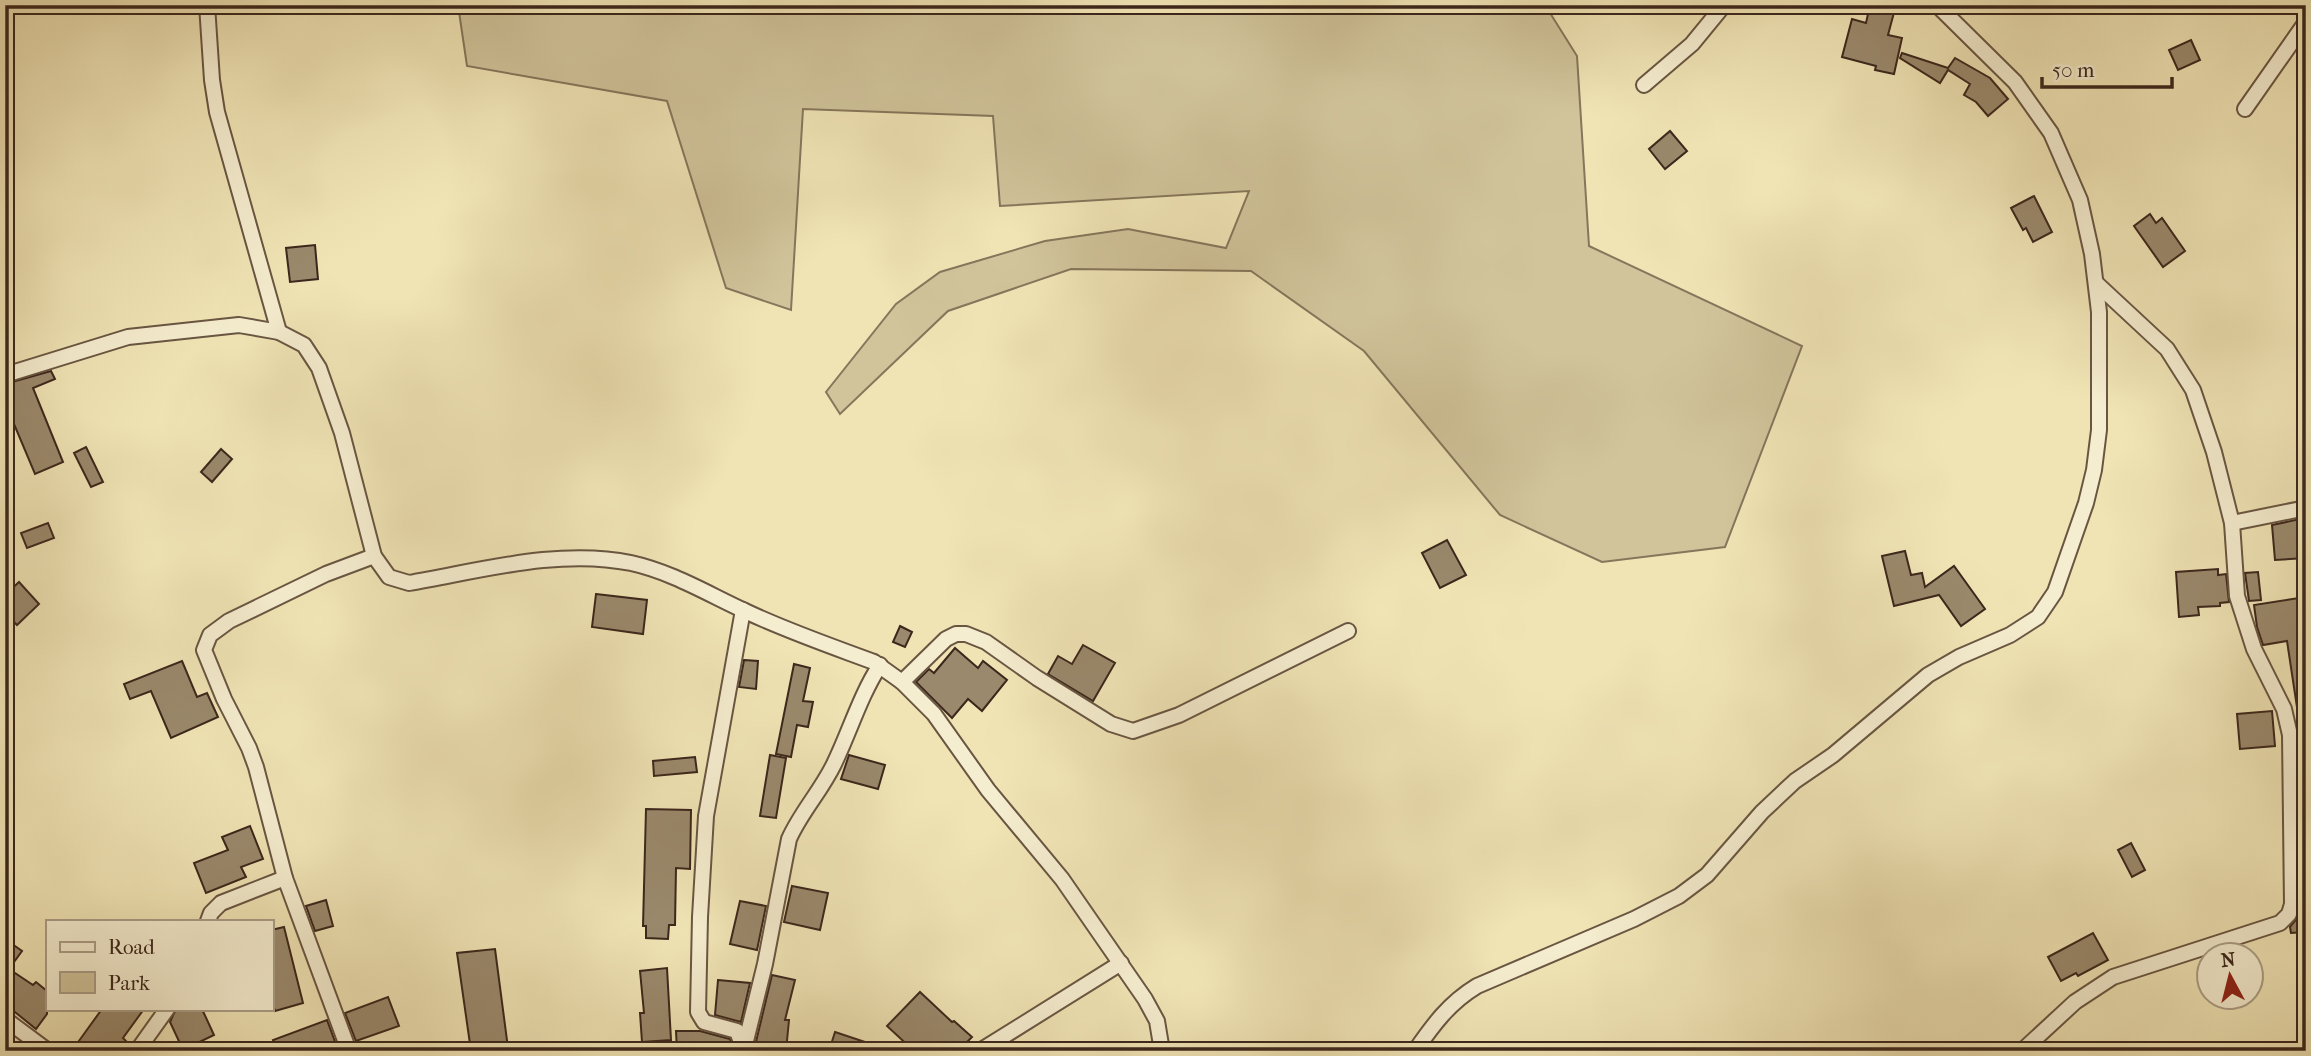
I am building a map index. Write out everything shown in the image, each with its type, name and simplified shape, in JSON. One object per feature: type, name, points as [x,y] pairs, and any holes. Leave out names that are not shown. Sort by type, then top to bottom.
[{"type":"street","points":[[206,5],[217,112],[279,332]]},
{"type":"street","points":[[1644,85],[1692,44],[1724,5]]},
{"type":"street","points":[[1415,1051],[1442,1013],[1461,995],[1476,986],[1634,919],[1686,891],[1722,859],[1778,795],[1833,755],[1928,675],[1959,657],[2010,635],[2038,617],[2055,592],[2094,470],[2099,417],[2099,312],[2092,254],[2080,200],[2050,133],[2015,82],[1937,5]]},
{"type":"street","points":[[2245,109],[2306,22]]},
{"type":"street","points":[[2022,1051],[2075,1002],[2113,977],[2270,927],[2286,919],[2292,892],[2290,735],[2284,709],[2253,649],[2237,596],[2232,523],[2214,452],[2193,390],[2167,349],[2096,283]]},
{"type":"street","points":[[5,375],[128,337],[239,325],[279,332],[304,345],[319,368],[342,433],[373,556],[388,577],[409,583],[558,559],[632,563],[683,580],[743,611],[880,665],[902,682],[934,714],[996,800],[1062,878],[1121,962],[1157,1021],[1162,1051]]},
{"type":"street","points":[[2232,523],[2306,508]]},
{"type":"street","points":[[349,1051],[285,878],[256,767],[205,656],[205,643],[210,635],[229,621],[326,574],[373,556]]},
{"type":"street","points":[[743,611],[706,816],[698,1012],[704,1022],[737,1031],[743,1050]]},
{"type":"street","points":[[902,682],[946,639],[956,634],[966,634],[986,642],[1037,678],[1111,723],[1133,731],[1142,730],[1179,715],[1348,631]]},
{"type":"street","points":[[743,1050],[765,964],[789,839],[827,778],[867,687],[880,665]]},
{"type":"street","points":[[208,920],[211,912],[222,903],[285,878]]},
{"type":"street","points":[[980,1051],[1121,962]]},
{"type":"street","points":[[137,1051],[166,1010]]},
{"type":"street","points":[[5,1019],[48,1051]]},
{"type":"green space","points":[[458,5],[1545,5],[1577,56],[1589,246],[1802,346],[1725,547],[1602,562],[1500,515],[1364,351],[1251,271],[1071,269],[948,311],[840,414],[826,392],[896,304],[940,272],[1045,241],[1128,229],[1226,248],[1249,191],[1000,206],[993,116],[803,109],[791,310],[726,288],[667,101],[467,66]]},
{"type":"building","points":[[1870,5],[1896,5],[1888,35],[1902,38],[1894,74],[1875,70],[1876,66],[1842,57],[1852,19],[1866,23]]},
{"type":"building","points":[[2191,40],[2200,60],[2178,70],[2169,50]]},
{"type":"building","points":[[1902,53],[1948,68],[1955,58],[1990,78],[2008,99],[1988,116],[1976,102],[1964,95],[1970,84],[1948,70],[1940,83],[1900,58]]},
{"type":"building","points":[[1670,131],[1687,151],[1665,169],[1649,149]]},
{"type":"building","points":[[2034,196],[2052,232],[2033,242],[2011,208]]},
{"type":"building","points":[[2150,214],[2156,223],[2162,218],[2185,251],[2163,267],[2134,226]]},
{"type":"building","points":[[315,245],[318,279],[290,282],[286,248]]},
{"type":"building","points":[[51,371],[55,379],[33,388],[63,462],[35,474],[14,424],[5,427],[5,384]]},
{"type":"building","points":[[86,447],[103,482],[91,487],[74,453]]},
{"type":"building","points":[[221,449],[232,459],[212,482],[201,472]]},
{"type":"building","points":[[2305,518],[2306,558],[2275,560],[2272,525]]},
{"type":"building","points":[[48,523],[54,538],[27,548],[21,533]]},
{"type":"building","points":[[1447,540],[1466,575],[1440,588],[1422,553]]},
{"type":"building","points":[[1905,551],[1911,575],[1922,573],[1925,587],[1954,566],[1985,609],[1961,626],[1939,595],[1894,606],[1882,556]]},
{"type":"building","points":[[2218,569],[2218,575],[2226,574],[2229,602],[2220,603],[2220,606],[2198,607],[2199,615],[2179,617],[2176,572]]},
{"type":"building","points":[[2258,572],[2261,600],[2249,601],[2245,573]]},
{"type":"building","points":[[19,582],[39,604],[17,625],[5,613],[5,595]]},
{"type":"building","points":[[596,594],[647,600],[643,634],[592,627]]},
{"type":"building","points":[[2306,597],[2306,713],[2298,714],[2287,641],[2263,645],[2254,605]]},
{"type":"building","points":[[900,626],[912,632],[905,647],[893,642]]},
{"type":"building","points":[[1083,645],[1115,663],[1093,701],[1048,674],[1058,656],[1072,664]]},
{"type":"building","points":[[955,648],[978,668],[983,661],[1007,680],[982,711],[968,699],[952,718],[916,682],[929,669],[934,673]]},
{"type":"building","points":[[744,660],[758,661],[756,689],[739,687]]},
{"type":"building","points":[[182,661],[197,697],[207,693],[218,717],[171,738],[151,691],[130,699],[124,684]]},
{"type":"building","points":[[794,664],[810,668],[803,701],[813,702],[808,727],[797,725],[791,757],[776,754]]},
{"type":"building","points":[[2272,711],[2275,746],[2240,749],[2237,714]]},
{"type":"building","points":[[770,755],[786,758],[776,818],[760,816]]},
{"type":"building","points":[[849,755],[885,765],[878,789],[841,779]]},
{"type":"building","points":[[695,757],[697,772],[654,776],[653,761]]},
{"type":"building","points":[[646,809],[691,810],[690,869],[676,868],[675,925],[669,925],[668,939],[646,938],[646,926],[643,926]]},
{"type":"building","points":[[250,826],[263,859],[241,867],[246,877],[206,893],[194,863],[228,850],[222,837]]},
{"type":"building","points":[[2301,826],[2306,826],[2306,899],[2302,899]]},
{"type":"building","points":[[2131,843],[2145,870],[2132,877],[2118,850]]},
{"type":"building","points":[[792,886],[828,893],[820,930],[784,922]]},
{"type":"building","points":[[326,900],[333,926],[315,931],[306,906]]},
{"type":"building","points":[[2302,900],[2306,900],[2306,932],[2291,933],[2290,927],[2298,917]]},
{"type":"building","points":[[740,901],[766,906],[757,950],[730,944]]},
{"type":"building","points":[[284,927],[303,1003],[275,1011],[273,1004],[273,930]]},
{"type":"building","points":[[2093,933],[2108,960],[2078,976],[2076,973],[2061,981],[2048,957]]},
{"type":"building","points":[[5,939],[22,951],[9,969],[33,985],[36,982],[46,990],[47,1014],[36,1029],[5,1004]]},
{"type":"building","points":[[495,949],[508,1048],[471,1051],[457,953]]},
{"type":"building","points":[[667,968],[671,1040],[642,1042],[640,1013],[644,1013],[640,971]]},
{"type":"building","points":[[772,975],[795,980],[785,1020],[789,1020],[786,1051],[754,1050]]},
{"type":"building","points":[[718,980],[750,983],[741,1022],[715,1015]]},
{"type":"building","points":[[920,992],[972,1037],[958,1051],[914,1051],[887,1026]]},
{"type":"building","points":[[388,997],[399,1026],[356,1041],[345,1013]]},
{"type":"building","points":[[101,1010],[143,1010],[123,1038],[126,1041],[119,1051],[84,1051],[76,1045]]},
{"type":"building","points":[[176,1010],[202,1010],[214,1035],[183,1050],[170,1022]]},
{"type":"building","points":[[327,1020],[337,1047],[327,1051],[277,1051],[273,1040]]},
{"type":"building","points":[[676,1031],[700,1031],[730,1039],[733,1048],[728,1048],[728,1051],[677,1051]]},
{"type":"building","points":[[835,1032],[883,1048],[883,1051],[829,1051]]}]
